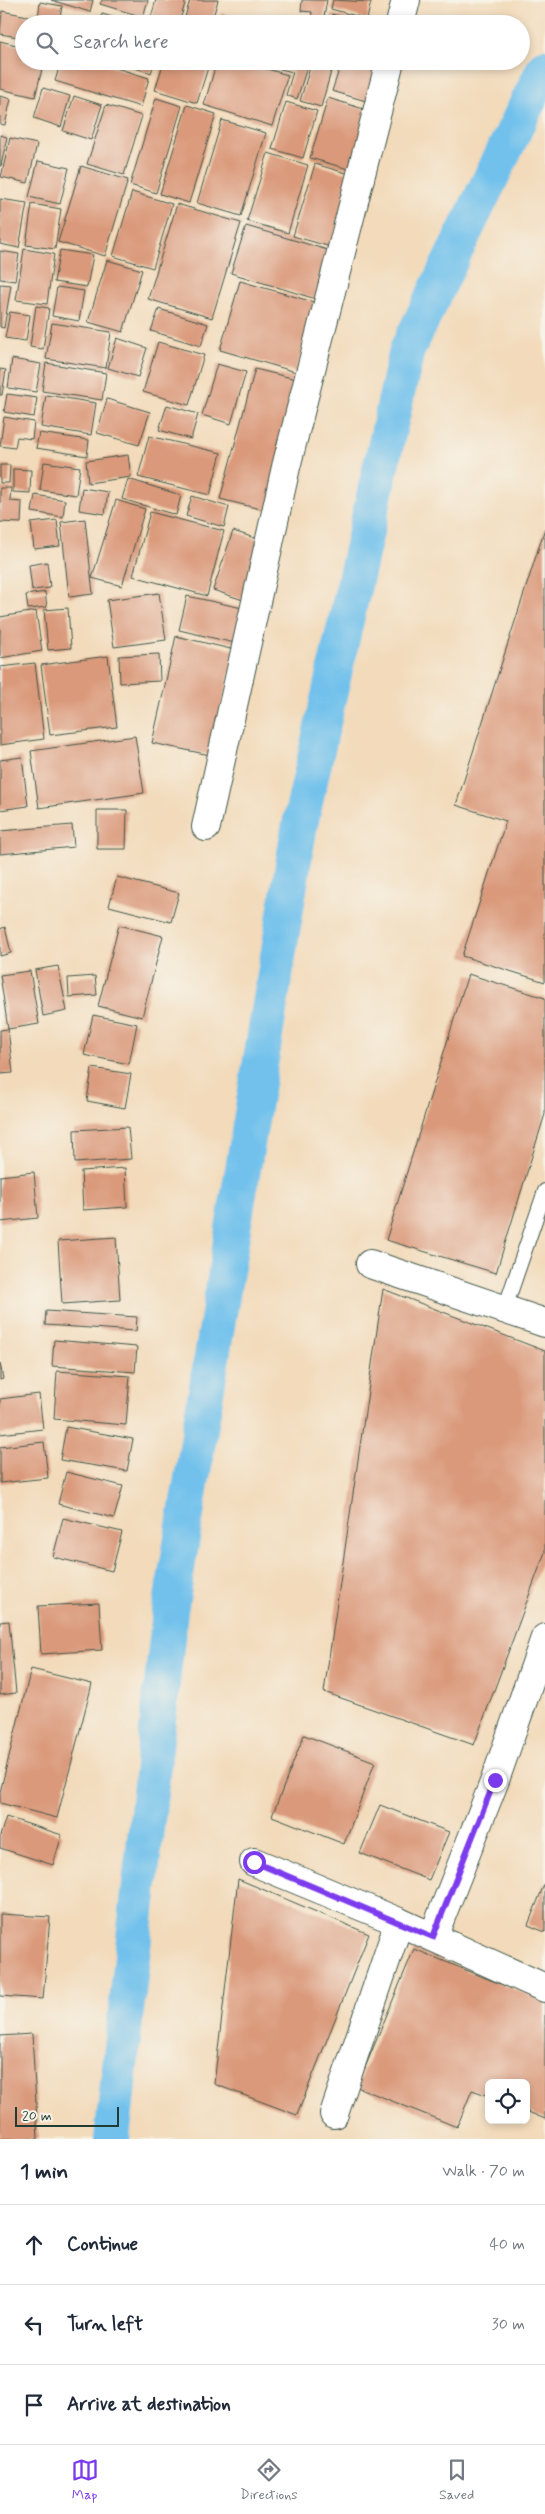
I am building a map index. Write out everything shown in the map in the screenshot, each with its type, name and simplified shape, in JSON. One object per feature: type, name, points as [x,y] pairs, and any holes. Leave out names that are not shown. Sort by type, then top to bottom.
[{"type":"street","points":[[402,15],[406,0]]},
{"type":"street","points":[[206,827],[286,467],[388,70]]},
{"type":"street","points":[[370,1264],[545,1323]]},
{"type":"street","points":[[433,1937],[495,1780],[545,1638]]},
{"type":"street","points":[[254,1862],[400,1922],[545,1988]]},
{"type":"street","points":[[334,2114],[400,1922]]},
{"type":"lane","points":[[505,1308],[545,1191]]},
{"type":"building","points":[[51,0],[93,0],[90,12]]},
{"type":"building","points":[[102,0],[148,0],[144,15],[136,15],[100,4]]},
{"type":"building","points":[[156,0],[186,0],[182,15],[152,15]]},
{"type":"building","points":[[190,0],[218,0],[214,15],[186,15]]},
{"type":"building","points":[[302,0],[327,0],[324,15],[312,15],[312,12],[301,11]]},
{"type":"building","points":[[333,0],[371,2],[368,15],[353,15],[331,9]]},
{"type":"building","points":[[40,2],[62,6],[60,15],[38,15]]},
{"type":"building","points":[[2,11],[23,15],[15,15],[15,36],[0,34]]},
{"type":"building","points":[[0,41],[15,45],[15,70],[42,70],[35,97],[0,89]]},
{"type":"building","points":[[58,70],[123,70],[149,78],[141,107],[55,81]]},
{"type":"building","points":[[142,70],[152,70],[151,73]]},
{"type":"building","points":[[161,70],[207,70],[197,103],[155,90]]},
{"type":"building","points":[[214,70],[270,70],[288,75],[272,126],[204,105]]},
{"type":"building","points":[[284,70],[306,70],[297,99],[286,95],[293,72]]},
{"type":"building","points":[[309,70],[331,70],[321,107],[300,101]]},
{"type":"building","points":[[339,70],[386,70],[376,104],[332,91]]},
{"type":"building","points":[[43,88],[70,96],[61,127],[34,118]]},
{"type":"building","points":[[0,96],[11,99],[5,125],[0,124]]},
{"type":"building","points":[[74,96],[102,105],[91,140],[63,131]]},
{"type":"building","points":[[156,98],[182,106],[156,193],[130,185]]},
{"type":"building","points":[[328,98],[370,111],[352,170],[310,158]]},
{"type":"building","points":[[286,102],[317,111],[303,158],[272,149]]},
{"type":"building","points":[[106,105],[142,116],[124,175],[87,164]]},
{"type":"building","points":[[187,105],[216,114],[189,203],[160,194]]},
{"type":"building","points":[[222,120],[266,133],[241,216],[197,203]]},
{"type":"building","points":[[0,135],[7,137],[1,166],[0,166]]},
{"type":"building","points":[[10,138],[37,144],[28,183],[1,177]]},
{"type":"building","points":[[268,153],[308,165],[288,233],[247,221]]},
{"type":"building","points":[[38,161],[69,168],[60,204],[29,197]]},
{"type":"building","points":[[315,164],[353,175],[331,247],[293,236]]},
{"type":"building","points":[[81,166],[128,180],[105,256],[58,242]]},
{"type":"building","points":[[132,192],[172,204],[153,268],[113,256]]},
{"type":"building","points":[[0,199],[27,203],[19,248],[0,244]]},
{"type":"building","points":[[32,204],[61,209],[55,249],[26,245]]},
{"type":"building","points":[[177,204],[241,223],[212,318],[148,299]]},
{"type":"building","points":[[246,226],[331,251],[316,299],[231,273]]},
{"type":"building","points":[[24,249],[54,254],[47,304],[16,300]]},
{"type":"building","points":[[60,250],[93,255],[87,287],[54,282]]},
{"type":"building","points":[[0,251],[19,254],[15,281],[0,279]]},
{"type":"building","points":[[107,260],[142,270],[123,332],[88,322]]},
{"type":"building","points":[[240,281],[317,303],[296,372],[220,350]]},
{"type":"building","points":[[0,284],[11,285],[4,328],[0,327]]},
{"type":"building","points":[[57,287],[84,291],[79,321],[52,316]]},
{"type":"building","points":[[36,306],[49,308],[43,349],[30,347]]},
{"type":"building","points":[[159,309],[208,324],[201,346],[151,331]]},
{"type":"building","points":[[10,312],[30,315],[26,341],[5,338]]},
{"type":"building","points":[[52,323],[111,332],[106,368],[46,359]]},
{"type":"building","points":[[117,338],[147,348],[138,377],[108,368]]},
{"type":"building","points":[[158,342],[204,355],[189,405],[143,392]]},
{"type":"building","points":[[12,359],[41,364],[36,392],[8,388]]},
{"type":"building","points":[[46,363],[106,373],[102,400],[42,391]]},
{"type":"building","points":[[217,364],[246,372],[231,424],[202,415]]},
{"type":"building","points":[[0,369],[6,370],[2,395],[0,395]]},
{"type":"building","points":[[255,369],[304,381],[268,511],[220,499]]},
{"type":"building","points":[[7,394],[37,398],[34,417],[4,412]]},
{"type":"building","points":[[46,395],[96,403],[91,435],[41,427]]},
{"type":"building","points":[[107,399],[150,412],[139,445],[97,433]]},
{"type":"building","points":[[167,405],[198,414],[191,439],[159,430]]},
{"type":"building","points":[[4,417],[34,422],[32,439],[17,437],[15,448],[0,446]]},
{"type":"building","points":[[39,433],[89,440],[87,456],[36,448]]},
{"type":"building","points":[[149,436],[221,453],[210,495],[138,477]]},
{"type":"building","points":[[128,455],[131,477],[88,483],[86,461]]},
{"type":"building","points":[[44,462],[80,467],[76,495],[40,490]]},
{"type":"building","points":[[0,465],[10,465],[9,483],[0,483]]},
{"type":"building","points":[[13,469],[31,470],[30,493],[13,492]]},
{"type":"building","points":[[128,479],[181,495],[176,515],[122,499]]},
{"type":"building","points":[[0,488],[11,488],[10,501],[22,502],[21,523],[0,522]]},
{"type":"building","points":[[82,488],[108,492],[105,514],[79,510]]},
{"type":"building","points":[[35,495],[65,500],[63,517],[32,512]]},
{"type":"building","points":[[192,496],[229,507],[224,527],[186,516]]},
{"type":"building","points":[[116,500],[145,509],[122,586],[92,578]]},
{"type":"building","points":[[150,512],[224,531],[207,596],[133,576]]},
{"type":"building","points":[[85,519],[93,594],[69,597],[61,522]]},
{"type":"building","points":[[57,520],[60,546],[34,549],[31,523]]},
{"type":"building","points":[[545,528],[545,982],[462,956],[506,821],[456,805]]},
{"type":"building","points":[[233,531],[264,541],[243,600],[213,590]]},
{"type":"building","points":[[47,562],[50,588],[32,590],[29,565]]},
{"type":"building","points":[[45,592],[47,607],[28,609],[26,595]]},
{"type":"building","points":[[159,593],[166,640],[114,647],[107,600]]},
{"type":"building","points":[[187,596],[247,609],[239,644],[179,630]]},
{"type":"building","points":[[68,608],[71,648],[48,650],[44,610]]},
{"type":"building","points":[[36,611],[42,651],[0,658],[0,617]]},
{"type":"building","points":[[176,636],[235,650],[210,755],[152,743]]},
{"type":"building","points":[[159,654],[160,681],[120,683],[119,656]]},
{"type":"building","points":[[108,656],[117,727],[50,735],[41,665]]},
{"type":"building","points":[[35,663],[44,739],[0,745],[0,667]]},
{"type":"building","points":[[135,736],[144,793],[39,808],[31,751]]},
{"type":"building","points":[[22,757],[28,806],[0,810],[0,760]]},
{"type":"building","points":[[97,810],[127,810],[126,849],[97,849]]},
{"type":"building","points":[[72,825],[74,847],[0,854],[0,831]]},
{"type":"building","points":[[117,877],[179,893],[171,922],[109,906]]},
{"type":"building","points":[[119,925],[163,936],[142,1017],[98,1006]]},
{"type":"building","points":[[5,927],[11,953],[0,956],[0,929]]},
{"type":"building","points":[[58,966],[67,1011],[43,1016],[35,970]]},
{"type":"building","points":[[30,971],[39,1024],[8,1029],[0,975]]},
{"type":"building","points":[[468,974],[545,998],[545,1114],[496,1273],[386,1240]]},
{"type":"building","points":[[95,976],[97,995],[69,997],[68,978]]},
{"type":"building","points":[[93,1015],[137,1024],[129,1064],[84,1055]]},
{"type":"building","points":[[8,1029],[13,1073],[0,1074],[0,1030]]},
{"type":"building","points":[[92,1068],[131,1074],[125,1108],[87,1101]]},
{"type":"building","points":[[128,1127],[131,1159],[75,1163],[74,1130]]},
{"type":"building","points":[[125,1168],[127,1207],[83,1210],[81,1171]]},
{"type":"building","points":[[34,1172],[38,1218],[0,1222],[0,1176]]},
{"type":"building","points":[[116,1237],[120,1300],[62,1304],[58,1241]]},
{"type":"building","points":[[383,1289],[545,1351],[545,1552],[474,1745],[324,1692]]},
{"type":"building","points":[[46,1311],[137,1317],[136,1331],[45,1325]]},
{"type":"building","points":[[54,1340],[137,1347],[135,1372],[52,1366]]},
{"type":"building","points":[[0,1363],[3,1379],[0,1380]]},
{"type":"building","points":[[57,1371],[130,1376],[126,1425],[54,1419]]},
{"type":"building","points":[[39,1394],[43,1429],[0,1434],[0,1399]]},
{"type":"building","points":[[66,1427],[133,1439],[127,1471],[60,1460]]},
{"type":"building","points":[[44,1442],[48,1478],[0,1483],[0,1447]]},
{"type":"building","points":[[66,1472],[123,1486],[114,1518],[58,1504]]},
{"type":"building","points":[[63,1518],[122,1532],[112,1571],[53,1557]]},
{"type":"building","points":[[99,1603],[102,1650],[41,1654],[38,1606]]},
{"type":"building","points":[[9,1621],[16,1693],[0,1695],[0,1622]]},
{"type":"building","points":[[31,1669],[92,1684],[57,1818],[0,1803],[0,1792]]},
{"type":"building","points":[[304,1735],[375,1762],[344,1844],[272,1816]]},
{"type":"building","points":[[380,1805],[449,1832],[429,1880],[360,1853]]},
{"type":"building","points":[[6,1817],[62,1835],[53,1865],[0,1848],[0,1836]]},
{"type":"building","points":[[238,1879],[369,1934],[297,2115],[214,2084]]},
{"type":"building","points":[[545,1882],[545,1932],[528,1925]]},
{"type":"building","points":[[0,1914],[50,1917],[43,1999],[0,1996]]},
{"type":"building","points":[[414,1949],[545,2002],[545,2119],[530,2113],[530,2079],[485,2079],[485,2095],[472,2090],[457,2127],[357,2087]]},
{"type":"building","points":[[32,2034],[38,2139],[0,2139],[0,2036]]},
{"type":"waterway","points":[[112,2139],[170,1611],[299,829],[407,350],[545,67]]},
{"type":"route","points":[[254,1862],[433,1937],[495,1780]]}]
